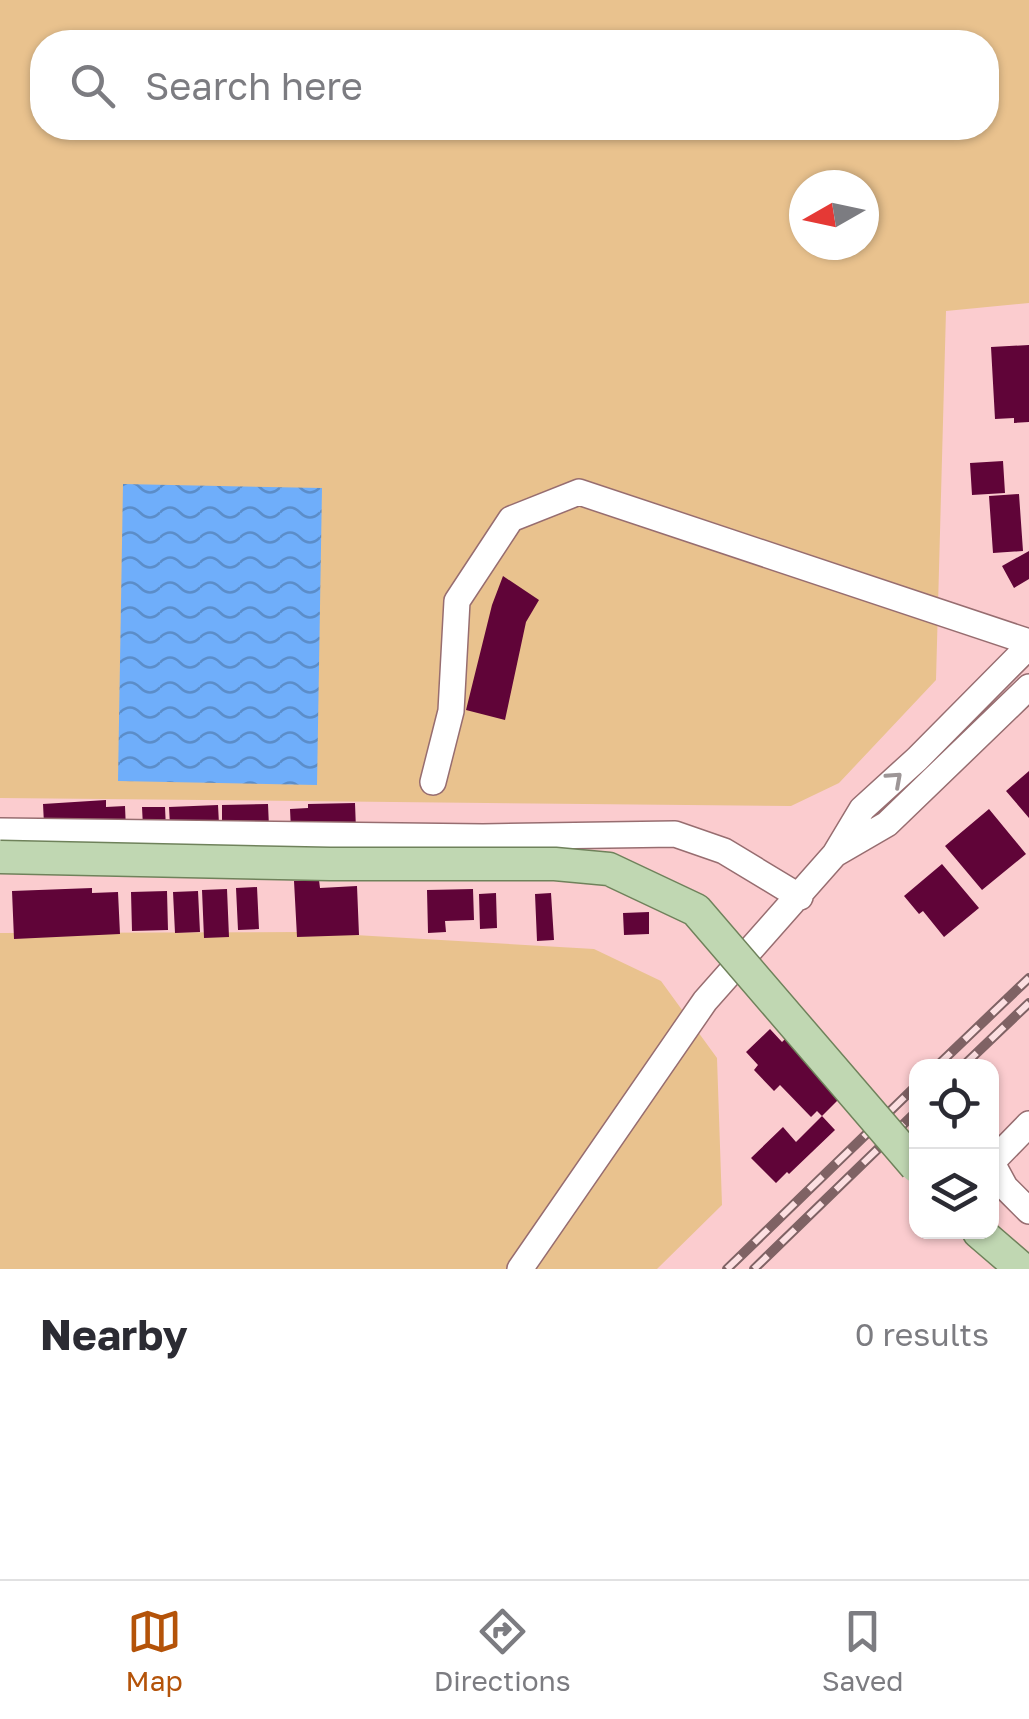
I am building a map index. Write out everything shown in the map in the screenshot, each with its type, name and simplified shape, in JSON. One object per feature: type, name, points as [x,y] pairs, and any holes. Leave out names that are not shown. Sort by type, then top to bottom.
[{"type":"main road","points":[[0,857],[554,864],[608,869],[696,910],[909,1158]]},
{"type":"main road","points":[[988,1239],[1022,1269]]},
{"type":"street","points":[[433,782],[451,711],[457,600],[511,519],[579,492],[1029,644],[917,759],[862,808],[835,854],[705,1001],[520,1269]]},
{"type":"street","points":[[835,854],[888,824],[1029,687]]},
{"type":"street","points":[[0,831],[484,837],[676,834],[724,851],[800,897]]},
{"type":"street","points":[[999,1155],[1029,1124]]},
{"type":"street","points":[[999,1176],[1005,1188],[1029,1211]]},
{"type":"shaded area","points":[[0,0],[1029,0],[1029,303],[946,311],[936,680],[839,783],[791,806],[0,798]]},
{"type":"shaded area","points":[[303,932],[594,949],[661,981],[717,1058],[722,1205],[657,1269],[0,1269],[0,933]]},
{"type":"water","points":[[123,484],[322,488],[317,785],[118,781]]},
{"type":"building","points":[[1029,345],[1029,422],[995,419],[991,347]]},
{"type":"building","points":[[1003,461],[1005,493],[972,495],[970,463]]},
{"type":"building","points":[[1019,494],[1023,551],[993,553],[989,496]]},
{"type":"building","points":[[1029,551],[1029,579],[1014,588],[1002,566]]},
{"type":"building","points":[[503,576],[539,600],[526,622],[505,720],[466,710]]},
{"type":"building","points":[[1029,771],[1029,818],[1006,791]]},
{"type":"building","points":[[106,800],[106,807],[125,806],[126,830],[44,824],[43,804]]},
{"type":"building","points":[[355,803],[356,830],[291,830],[290,809],[308,808],[308,804]]},
{"type":"building","points":[[268,804],[269,827],[222,827],[222,805]]},
{"type":"building","points":[[218,805],[219,824],[170,826],[169,807]]},
{"type":"building","points":[[142,807],[165,807],[166,829],[143,827]]},
{"type":"building","points":[[989,809],[1026,854],[982,890],[945,846]]},
{"type":"building","points":[[942,864],[979,908],[944,937],[923,911],[919,914],[904,896]]},
{"type":"building","points":[[319,880],[320,888],[357,886],[359,935],[297,937],[294,881]]},
{"type":"building","points":[[257,887],[259,929],[238,930],[236,888]]},
{"type":"building","points":[[92,888],[92,893],[118,892],[120,934],[14,939],[12,891]]},
{"type":"building","points":[[227,889],[229,937],[204,938],[202,890]]},
{"type":"building","points":[[473,889],[474,920],[445,921],[446,932],[428,933],[427,890]]},
{"type":"building","points":[[167,891],[168,930],[132,931],[131,892]]},
{"type":"building","points":[[198,891],[200,932],[175,933],[173,892]]},
{"type":"building","points":[[496,893],[497,928],[480,929],[479,894]]},
{"type":"building","points":[[551,893],[554,940],[537,941],[535,894]]},
{"type":"building","points":[[649,912],[649,934],[624,935],[623,913]]},
{"type":"building","points":[[770,1029],[782,1042],[787,1037],[841,1097],[822,1116],[817,1111],[811,1117],[780,1085],[774,1091],[754,1070],[758,1065],[746,1052]]},
{"type":"building","points":[[822,1116],[835,1130],[776,1183],[751,1158],[783,1127],[796,1142]]},
{"type":"railway","points":[[944,1059],[1029,978]]},
{"type":"railway","points":[[970,1059],[1029,1003]]},
{"type":"railway","points":[[727,1269],[909,1093]]},
{"type":"railway","points":[[754,1269],[909,1119]]}]
